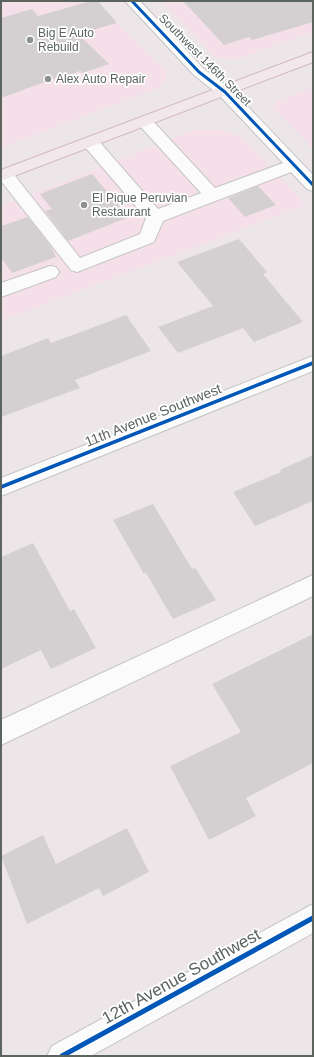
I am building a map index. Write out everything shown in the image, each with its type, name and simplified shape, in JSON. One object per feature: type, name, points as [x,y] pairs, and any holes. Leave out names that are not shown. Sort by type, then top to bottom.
[{"type":"main road","points":[[3,175],[225,92],[313,57]]},
{"type":"street","name":"Southwest 146th Street","points":[[132,1],[200,72],[225,92],[313,186]]},
{"type":"street","points":[[145,122],[212,194]]},
{"type":"street","points":[[91,143],[155,216]]},
{"type":"street","points":[[155,216],[294,165]]},
{"type":"street","points":[[3,175],[77,266],[148,238],[155,216]]},
{"type":"street","points":[[3,285],[50,272]]},
{"type":"street","name":"11th Avenue Southwest","points":[[1,487],[313,363]]},
{"type":"street","points":[[1,733],[313,585]]},
{"type":"street","name":"12th Avenue Southwest","points":[[62,1056],[313,918]]},
{"type":"shaded area","points":[[1,1],[94,1],[166,70],[166,79],[161,87],[1,148]]},
{"type":"shaded area","points":[[160,1],[313,1],[313,32],[235,60],[215,57]]},
{"type":"shaded area","points":[[313,87],[313,149],[272,107],[276,102]]},
{"type":"shaded area","points":[[194,130],[224,130],[244,138],[306,205],[1,321],[1,206]]},
{"type":"building","points":[[91,1],[98,1],[117,23],[78,34],[109,64],[82,73],[80,71],[57,80],[56,78],[1,98],[1,18],[32,9],[38,16]]},
{"type":"building","points":[[183,1],[313,1],[313,22],[252,40],[249,37],[224,45]]},
{"type":"building","name":"El Pique Peruvian Restaurant","points":[[92,174],[129,217],[68,241],[45,211],[52,209],[40,194]]},
{"type":"building","points":[[258,186],[276,205],[245,217],[228,198]]},
{"type":"building","points":[[28,217],[51,247],[56,257],[12,273],[1,257],[1,226]]},
{"type":"building","points":[[239,239],[267,272],[263,274],[303,322],[254,342],[243,328],[178,353],[158,327],[213,306],[177,262]]},
{"type":"building","points":[[126,315],[151,351],[75,380],[80,388],[1,417],[1,356],[48,338],[51,343]]},
{"type":"building","points":[[313,455],[313,501],[255,526],[233,492],[281,472],[280,470]]},
{"type":"building","points":[[153,504],[192,569],[195,568],[216,600],[173,619],[146,573],[144,574],[113,520]]},
{"type":"building","points":[[33,543],[70,611],[74,609],[96,648],[51,669],[41,650],[1,669],[1,557]]},
{"type":"building","points":[[313,634],[313,763],[246,798],[256,816],[209,840],[170,766],[241,732],[212,684]]},
{"type":"building","points":[[127,828],[149,872],[103,896],[99,888],[27,924],[1,856],[43,835],[56,864]]},
{"type":"cycle path","points":[[132,1],[199,72],[225,92],[313,185]]},
{"type":"cycle path","points":[[1,487],[313,363]]},
{"type":"cycle path","points":[[62,1056],[313,918]]},
{"type":"place","name":"Big E Auto Rebuild","points":[[30,40]]},
{"type":"place","name":"Alex Auto Repair","points":[[48,79]]},
{"type":"place","name":"El Pique Peruvian Restaurant","points":[[84,205]]}]
